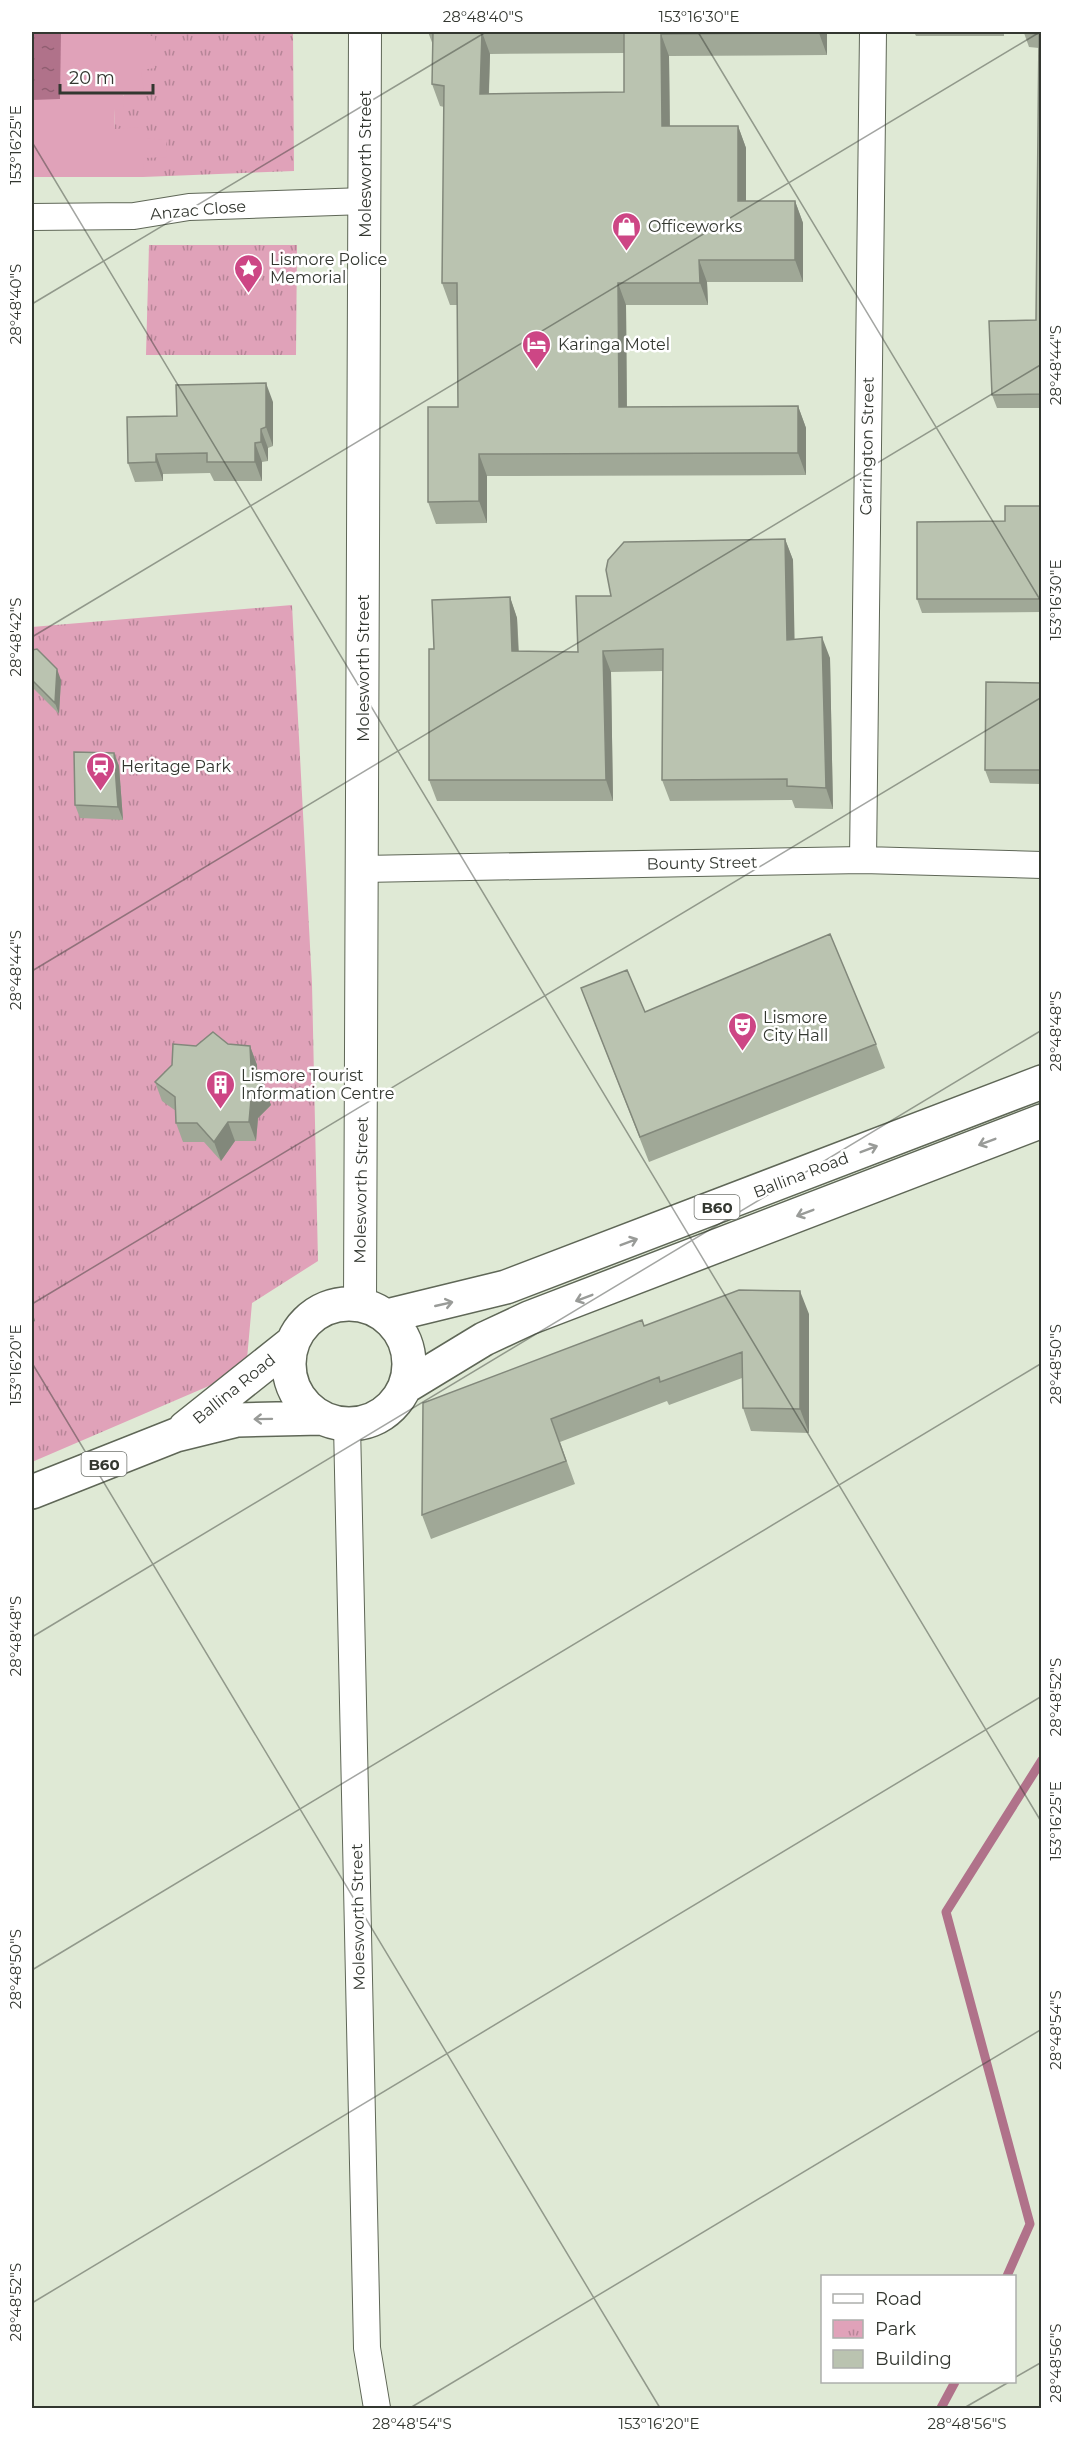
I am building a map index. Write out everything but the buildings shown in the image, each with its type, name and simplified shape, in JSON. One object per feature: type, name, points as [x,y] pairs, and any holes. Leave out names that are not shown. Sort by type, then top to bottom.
[{"type":"main road","name":"Ballina Road","points":[[373,1310],[506,1287],[1041,1082]]},
{"type":"main road","name":"B60","points":[[405,1387],[474,1345],[529,1318],[1041,1121]]},
{"type":"main road","name":"B60","points":[[343,1304],[373,1310],[406,1341],[410,1364],[405,1387],[396,1403],[382,1415],[365,1423],[334,1421],[307,1408],[296,1394],[290,1377],[289,1360],[293,1342],[312,1316],[327,1308],[343,1304]]},
{"type":"main road","name":"Ballina Road","points":[[176,1435],[293,1342]]},
{"type":"main road","name":"Ballina Road","points":[[32,1492],[176,1435],[237,1420],[334,1421]]},
{"type":"street","name":"Molesworth Street","points":[[365,32],[362,869],[373,1310]]},
{"type":"street","name":"Carrington Street","points":[[863,860],[873,32]]},
{"type":"street","name":"Anzac Close","points":[[32,217],[134,216],[189,207],[365,201]]},
{"type":"street","name":"Bounty Street","points":[[362,869],[863,860],[1041,865]]},
{"type":"street","name":"Molesworth Street","points":[[334,1421],[367,2349],[376,2409]]},
{"type":"green space","points":[[32,32],[142,32],[142,36],[155,36],[155,68],[141,70],[144,92],[123,95],[124,110],[114,109],[115,129],[143,127],[143,138],[166,140],[167,157],[144,158],[143,177],[32,177]]},
{"type":"green space","points":[[142,32],[293,32],[294,171],[143,177],[143,128],[115,130],[114,109],[141,70]]},
{"type":"green space","points":[[149,245],[297,245],[296,355],[146,355]]},
{"type":"green space","name":"Heritage Park","points":[[292,605],[312,984],[318,1261],[252,1303],[246,1370],[32,1462],[32,627]]},
{"type":"water","points":[[32,32],[61,32],[60,99],[32,100]]},
{"type":"waterway","points":[[1007,2275],[1030,2224],[946,1912],[1042,1760]]},
{"type":"waterway","points":[[941,2408],[954,2383]]},
{"type":"place","name":"Officeworks","points":[[627,252]]},
{"type":"place","name":"Lismore Police Memorial","points":[[249,294]]},
{"type":"place","name":"Karinga Motel","points":[[537,370]]},
{"type":"place","name":"Heritage Park","points":[[100,792]]},
{"type":"place","name":"Lismore City Hall","points":[[742,1052]]},
{"type":"place","name":"Lismore Tourist Information Centre","points":[[220,1110]]}]
